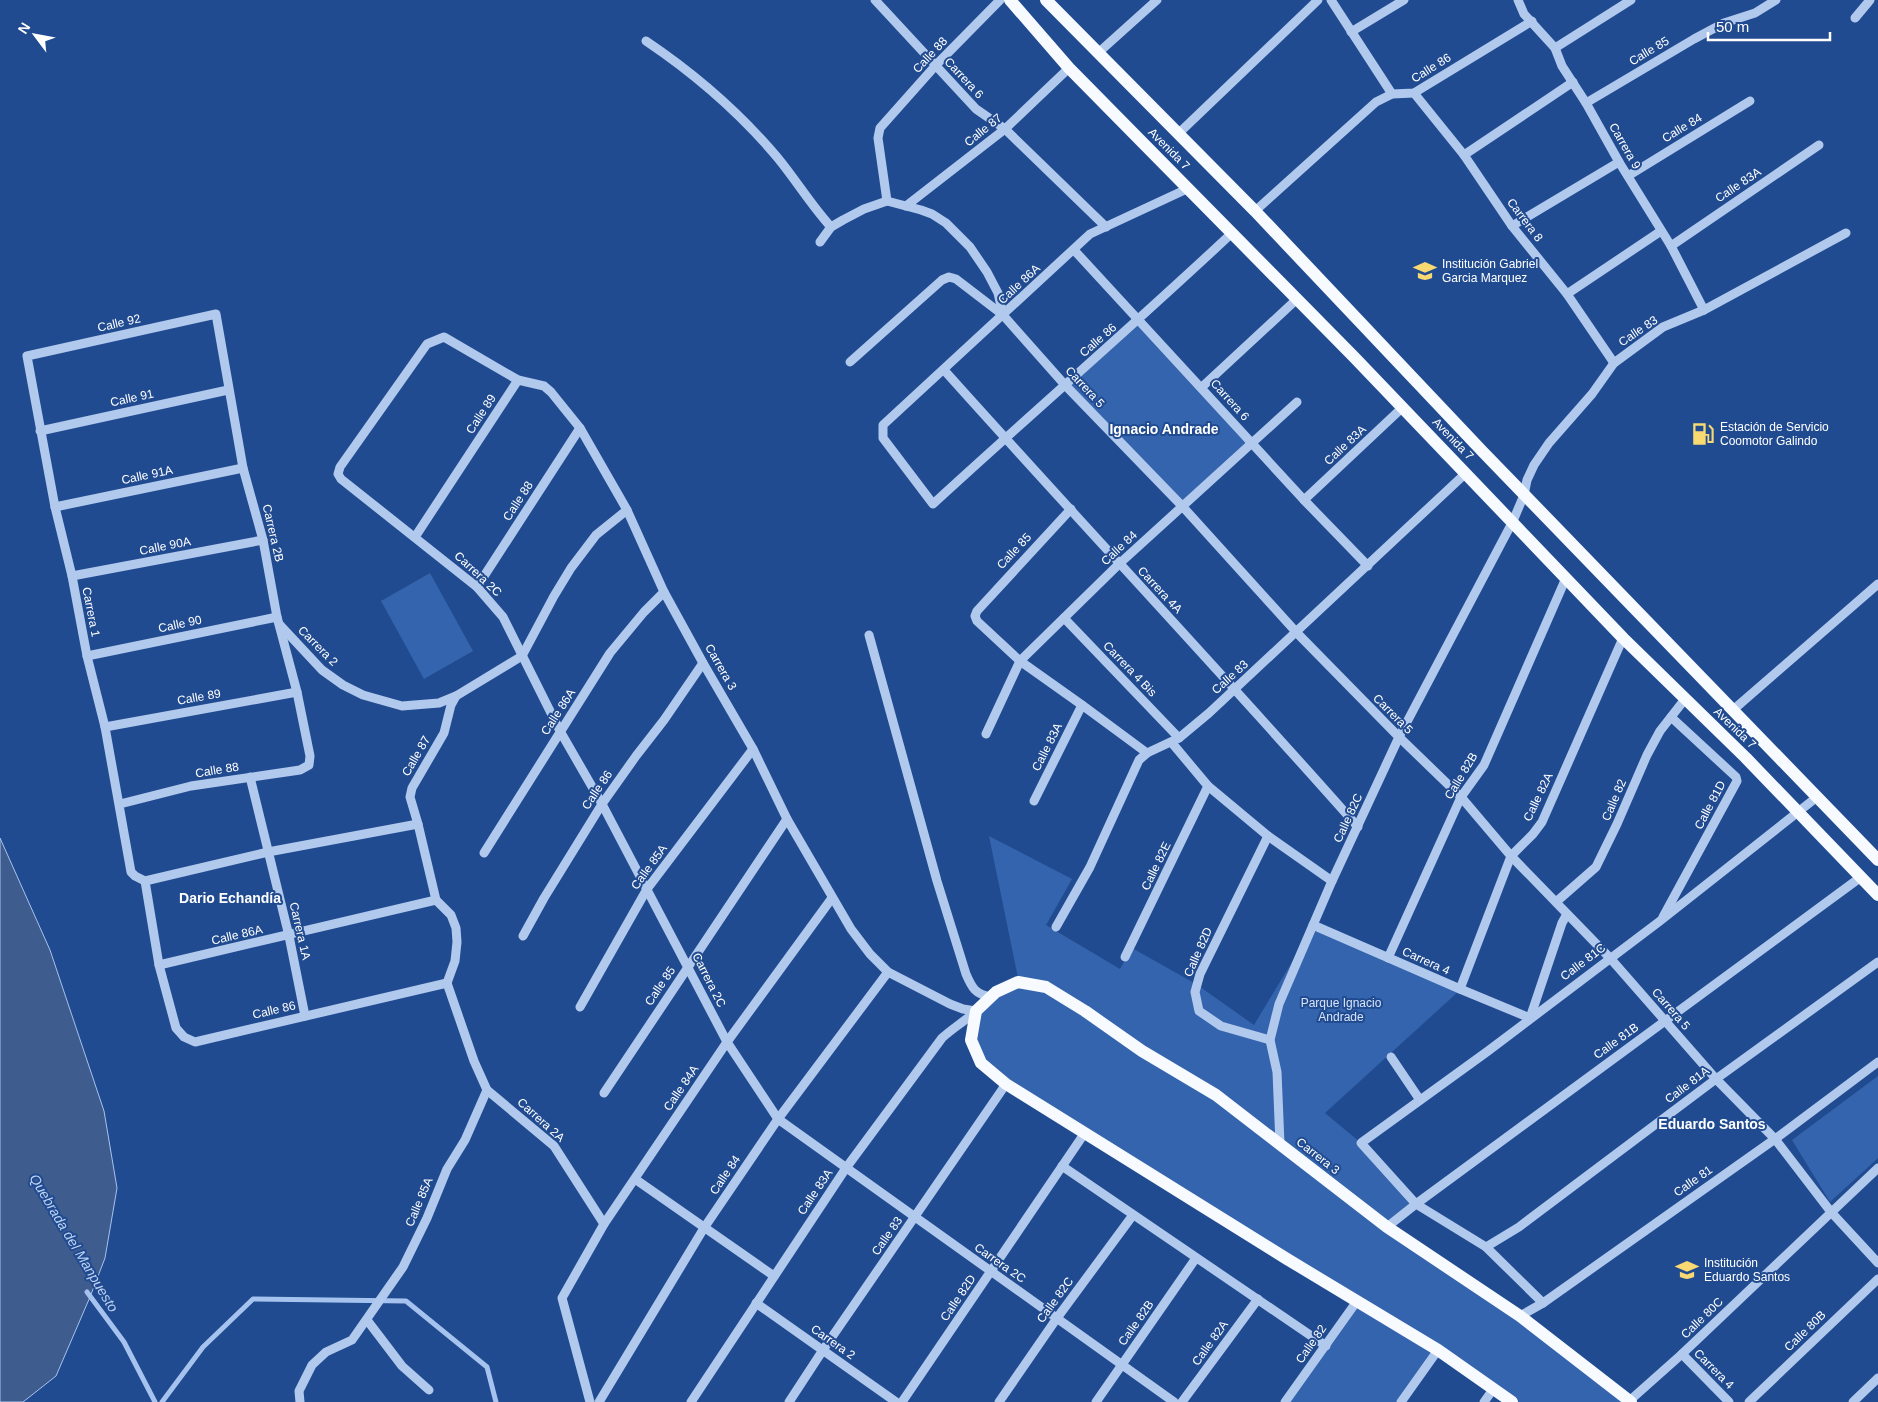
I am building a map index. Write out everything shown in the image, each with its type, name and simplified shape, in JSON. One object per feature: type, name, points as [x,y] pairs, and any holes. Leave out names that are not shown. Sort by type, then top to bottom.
[{"type":"main road","name":"Avenida 7","points":[[1010,0],[1069,68],[1189,188],[1513,521],[1623,638],[1799,811],[1878,895]]},
{"type":"main road","name":"Avenida 7","points":[[1046,0],[1255,211],[1524,494],[1878,860]]},
{"type":"main road","name":"Carrera 3","points":[[976,1010],[996,992],[1018,982],[1046,987],[1085,1011],[1142,1051],[1216,1095],[1387,1227],[1520,1316],[1629,1402]]},
{"type":"main road","points":[[976,1010],[971,1040],[981,1063],[1006,1084],[1084,1134],[1438,1350],[1512,1402]]},
{"type":"street","name":"Carrera 6","points":[[875,0],[976,109],[1005,129],[1106,227]]},
{"type":"street","name":"Calle 88","points":[[887,201],[878,138],[880,128],[936,65],[1000,0]]},
{"type":"street","points":[[1098,53],[1157,0]]},
{"type":"street","points":[[1179,133],[1318,0]]},
{"type":"street","points":[[1255,211],[1364,112],[1376,102],[1392,94],[1332,0]]},
{"type":"street","points":[[1351,32],[1404,0]]},
{"type":"street","name":"Carrera 9","points":[[1518,0],[1524,14],[1555,48],[1562,66],[1586,103],[1670,246],[1704,310]]},
{"type":"street","points":[[1555,48],[1630,0]]},
{"type":"street","name":"Calle 85","points":[[1586,103],[1694,39],[1724,23],[1755,13],[1776,0]]},
{"type":"street","points":[[1855,18],[1870,0]]},
{"type":"street","name":"Calle 86","points":[[1392,94],[1414,94],[1532,21]]},
{"type":"street","points":[[646,41],[691,73],[737,114],[776,156],[812,206],[830,227]]},
{"type":"street","name":"Calle 87","points":[[906,206],[1005,129],[1069,68]]},
{"type":"street","points":[[1464,156],[1573,82]]},
{"type":"street","name":"Carrera 8","points":[[1414,94],[1464,156],[1512,226],[1567,294],[1614,363]]},
{"type":"street","name":"Calle 84","points":[[1628,176],[1750,101]]},
{"type":"street","name":"Calle 83A","points":[[1670,246],[1819,145]]},
{"type":"street","points":[[1512,226],[1619,162]]},
{"type":"street","name":"Calle 86A","points":[[933,504],[883,438],[883,425],[1090,234],[1189,188]]},
{"type":"street","points":[[820,242],[830,227],[864,209],[887,201]]},
{"type":"street","name":"Carrera 5","points":[[887,201],[932,214],[946,223],[970,247],[998,293],[1004,315],[1065,385],[1183,507],[1296,633],[1461,798],[1511,856],[1610,958],[1716,1079],[1775,1139],[1831,1212],[1878,1263]]},
{"type":"street","points":[[1567,294],[1661,231]]},
{"type":"street","name":"Calle 86","points":[[933,504],[1139,320],[1232,233]]},
{"type":"street","name":"Calle 83","points":[[1513,521],[1534,465],[1549,444],[1592,394],[1614,363],[1663,327],[1704,310],[1846,233]]},
{"type":"street","name":"Carrera 6","points":[[1074,250],[1304,500],[1368,566]]},
{"type":"street","points":[[850,362],[942,280],[949,277],[956,279],[1004,315]]},
{"type":"street","points":[[1202,387],[1297,300]]},
{"type":"street","name":"Calle 92","points":[[27,356],[216,314]]},
{"type":"street","name":"Carrera 2B","points":[[216,314],[243,468],[263,540],[278,620],[297,692],[310,756]]},
{"type":"street","name":"Carrera 3","points":[[340,467],[426,344],[444,337],[518,380],[544,386],[580,428],[627,510],[664,592],[702,663],[753,749],[787,818],[851,929],[870,954],[888,972],[950,1004],[963,1009],[976,1010]]},
{"type":"street","name":"Carrera 1","points":[[27,356],[55,507],[72,576],[87,656],[105,727],[131,872],[145,881]]},
{"type":"street","name":"Carrera 4A","points":[[944,370],[1358,827]]},
{"type":"street","name":"Calle 89","points":[[415,537],[518,380]]},
{"type":"street","name":"Calle 91","points":[[40,431],[228,390]]},
{"type":"street","name":"Calle 84","points":[[986,734],[1020,661],[1119,564],[1297,402]]},
{"type":"street","name":"Calle 83A","points":[[1304,500],[1403,408]]},
{"type":"street","name":"Calle 88","points":[[477,588],[580,428]]},
{"type":"street","name":"Carrera 2C","points":[[340,467],[338,474],[341,479],[477,588],[503,618],[560,731],[602,804],[727,1042],[778,1119],[1174,1402]]},
{"type":"street","name":"Calle 91A","points":[[55,507],[243,468]]},
{"type":"street","name":"Calle 83","points":[[1147,754],[1175,741],[1235,689],[1466,473]]},
{"type":"street","name":"Calle 85","points":[[1020,661],[977,621],[976,611],[1070,509]]},
{"type":"street","points":[[456,696],[522,656],[571,568],[596,535],[627,510]]},
{"type":"street","name":"Calle 82C","points":[[1280,1144],[1277,1072],[1270,1040],[1279,1004],[1332,882],[1399,738],[1513,521]]},
{"type":"street","name":"Calle 90A","points":[[72,576],[263,540]]},
{"type":"street","name":"Calle 82B","points":[[1388,958],[1461,798],[1484,765],[1566,578]]},
{"type":"street","points":[[1733,710],[1878,584]]},
{"type":"street","name":"Calle 86A","points":[[484,853],[610,653],[644,612],[664,592]]},
{"type":"street","name":"Carrera 4 Bis","points":[[1064,618],[1175,741]]},
{"type":"street","name":"Calle 90","points":[[87,656],[278,620]]},
{"type":"street","name":"Carrera 2","points":[[278,620],[322,670],[343,685],[363,695],[402,706],[438,703],[456,696]]},
{"type":"street","points":[[869,635],[937,881],[966,974],[973,988],[981,995],[991,997]]},
{"type":"street","name":"Calle 82A","points":[[1460,989],[1511,856],[1542,822],[1623,638]]},
{"type":"street","points":[[1020,661],[1147,754],[1139,760],[1090,867],[1056,927]]},
{"type":"street","name":"Calle 86","points":[[522,936],[602,804],[664,720],[702,663]]},
{"type":"street","name":"Calle 89","points":[[105,727],[297,692]]},
{"type":"street","name":"Calle 87","points":[[418,824],[410,797],[412,788],[444,733],[451,706],[456,696]]},
{"type":"street","name":"Calle 82","points":[[1556,902],[1596,867],[1647,755],[1660,731],[1685,699]]},
{"type":"street","name":"Calle 83A","points":[[1034,801],[1082,705]]},
{"type":"street","name":"Calle 81D","points":[[1660,921],[1736,781],[1736,777],[1671,717]]},
{"type":"street","points":[[1175,741],[1208,786],[1268,836],[1332,882]]},
{"type":"street","name":"Calle 85A","points":[[580,1008],[647,889],[753,749]]},
{"type":"street","name":"Calle 88","points":[[120,804],[191,786],[300,770],[309,765],[310,756]]},
{"type":"street","name":"Carrera 1A","points":[[250,777],[289,936],[305,1016]]},
{"type":"street","name":"Calle 82E","points":[[1126,957],[1208,786]]},
{"type":"street","name":"Calle 81C","points":[[1416,1204],[1361,1143],[1660,921],[1817,797]]},
{"type":"street","name":"Calle 85","points":[[604,1093],[787,818]]},
{"type":"street","points":[[159,965],[145,881],[268,852],[418,824],[436,900],[451,915],[456,928],[455,961],[447,983],[474,1061],[487,1090]]},
{"type":"street","name":"Calle 82D","points":[[1268,836],[1200,974],[1195,992],[1199,1011],[1221,1026],[1270,1040]]},
{"type":"street","name":"Calle 81B","points":[[1387,1227],[1861,877]]},
{"type":"street","name":"Calle 84A","points":[[590,1402],[562,1298],[604,1224],[727,1042],[832,898]]},
{"type":"street","name":"Calle 86A","points":[[159,965],[436,900]]},
{"type":"street","points":[[1530,1018],[1562,923],[1567,914]]},
{"type":"street","name":"Carrera 4","points":[[1313,925],[1530,1018]]},
{"type":"street","name":"Calle 81A","points":[[1486,1246],[1519,1227],[1716,1079],[1878,962]]},
{"type":"street","name":"Calle 86","points":[[159,965],[176,1028],[184,1037],[195,1042],[447,983]]},
{"type":"street","name":"Calle 84","points":[[599,1402],[704,1228],[778,1119],[888,972]]},
{"type":"street","name":"Calle 83A","points":[[691,1402],[846,1168],[942,1038],[976,1010]]},
{"type":"street","points":[[1391,1056],[1420,1100]]},
{"type":"street","name":"Calle 81","points":[[1520,1316],[1544,1303],[1775,1139],[1878,1062]]},
{"type":"street","name":"Calle 83","points":[[789,1402],[1006,1084]]},
{"type":"street","name":"Calle 85A","points":[[300,1402],[299,1391],[312,1365],[326,1352],[352,1340],[403,1267],[427,1218],[443,1177],[465,1140],[487,1090]]},
{"type":"street","name":"Carrera 2A","points":[[487,1090],[554,1146],[604,1224]]},
{"type":"street","name":"Calle 82D","points":[[902,1402],[1084,1134]]},
{"type":"street","points":[[1062,1166],[1326,1346]]},
{"type":"street","name":"Calle 80C","points":[[1629,1402],[1878,1168]]},
{"type":"street","points":[[635,1179],[774,1276]]},
{"type":"street","points":[[1416,1204],[1486,1246],[1544,1303]]},
{"type":"street","name":"Calle 82C","points":[[999,1402],[1057,1318],[1133,1215]]},
{"type":"street","name":"Calle 82B","points":[[1096,1402],[1196,1258]]},
{"type":"street","name":"Calle 80B","points":[[1748,1402],[1878,1279]]},
{"type":"street","name":"Calle 82A","points":[[1182,1402],[1258,1299]]},
{"type":"street","name":"Calle 82","points":[[1286,1402],[1357,1301]]},
{"type":"street","name":"Carrera 2","points":[[756,1303],[896,1402]]},
{"type":"street","points":[[367,1320],[402,1366],[429,1390]]},
{"type":"street","points":[[1401,1402],[1438,1350]]},
{"type":"street","name":"Carrera 4","points":[[1682,1354],[1729,1402]]},
{"type":"street","points":[[1853,1402],[1878,1378]]},
{"type":"street","points":[[1484,1402],[1494,1388]]},
{"type":"green space","points":[[1140,323],[1249,443],[1184,503],[1069,386]]},
{"type":"green space","points":[[430,573],[473,651],[424,679],[381,601]]},
{"type":"green space","name":"Parque Ignacio Andrade","points":[[989,836],[1072,879],[1046,925],[1120,969],[1132,948],[1196,984],[1254,1025],[1313,927],[1459,991],[1325,1113],[1361,1143],[1416,1204],[1387,1227],[1631,1402],[1513,1402],[1438,1350],[1401,1402],[1285,1402],[1356,1301],[984,1063],[972,1040],[977,1012],[1019,983]]},
{"type":"green space","points":[[1878,1076],[1878,1158],[1830,1202],[1792,1140]]},
{"type":"water","points":[[0,838],[50,950],[104,1111],[117,1188],[105,1258],[56,1376],[23,1402],[0,1402]]},
{"type":"waterway","name":"Quebrada del Manpuesto","points":[[87,1292],[124,1342],[155,1402]]},
{"type":"waterway","points":[[162,1402],[203,1347],[253,1299],[406,1301],[487,1367],[496,1402]]},
{"type":"place","name":"Institución Gabriel Garcia Marquez","points":[[1425,271]]},
{"type":"place","name":"Estación de Servicio Coomotor Galindo","points":[[1703,434]]},
{"type":"place","name":"Institución Eduardo Santos","points":[[1687,1270]]},
{"type":"district","name":"Ignacio Andrade","points":[[1164,429]]},
{"type":"district","name":"Dario Echandía","points":[[230,898]]},
{"type":"district","name":"Eduardo Santos","points":[[1712,1124]]}]
